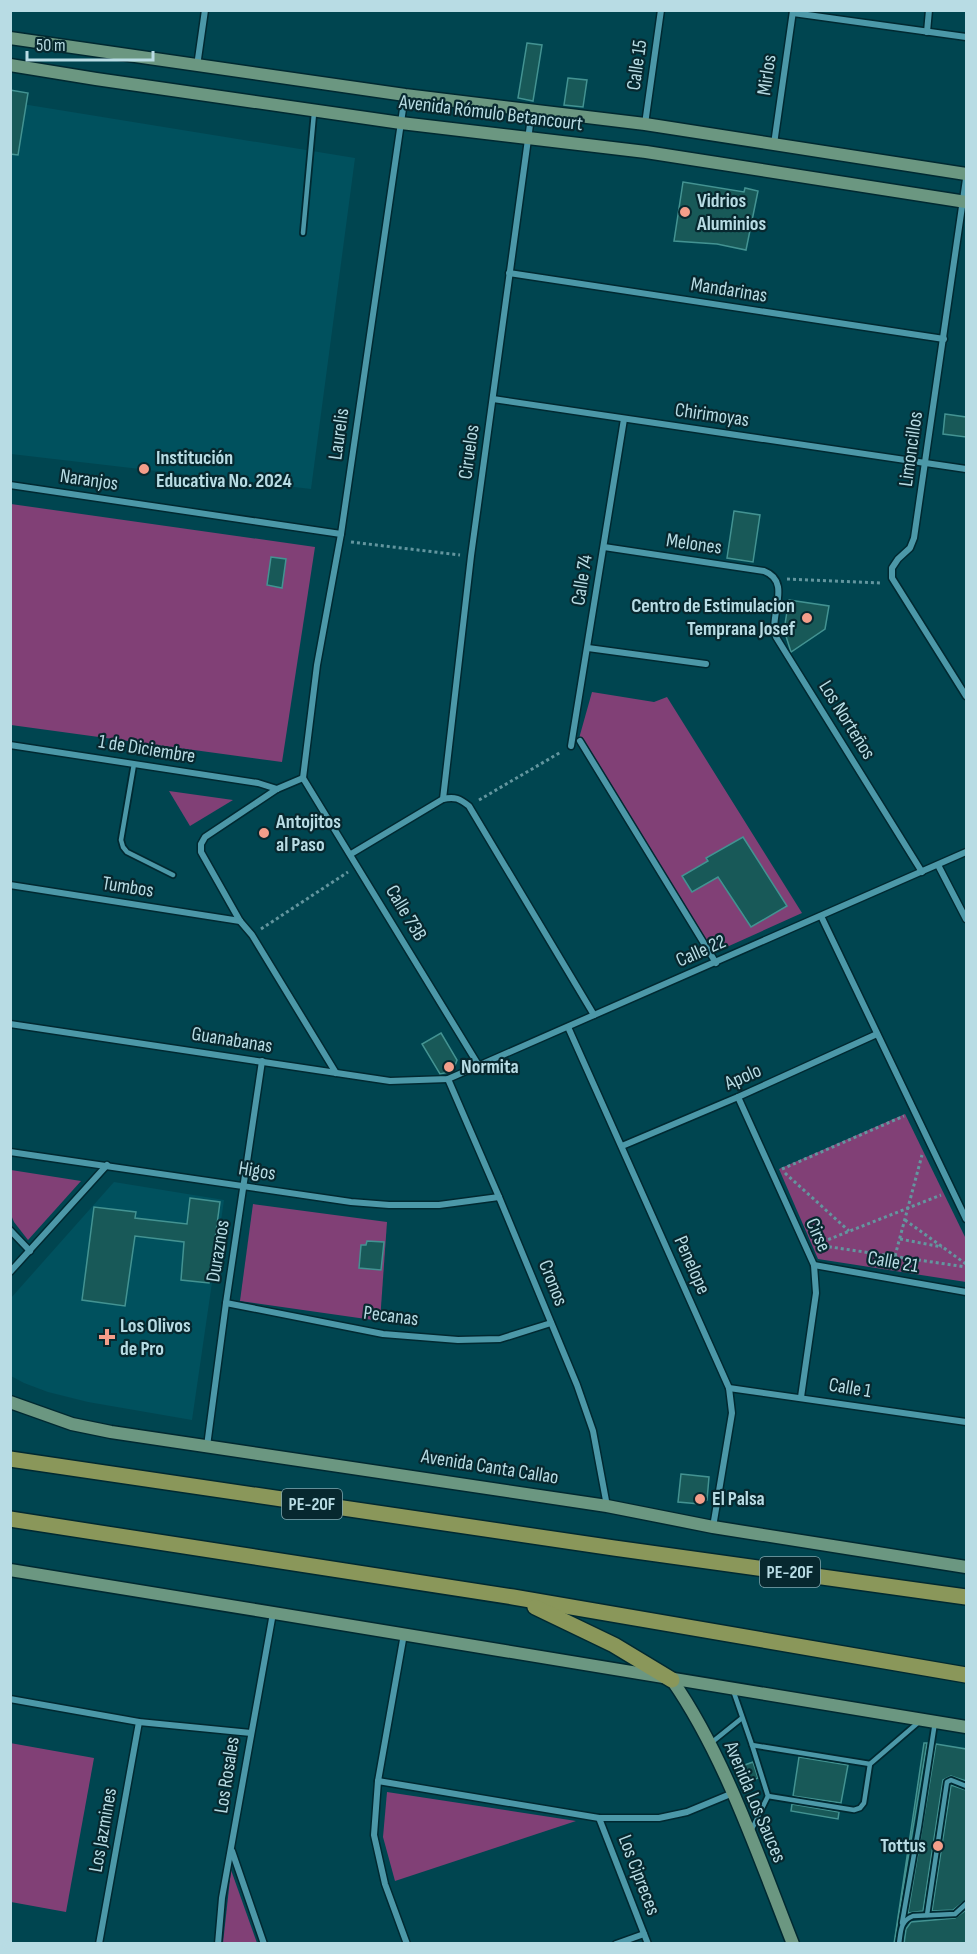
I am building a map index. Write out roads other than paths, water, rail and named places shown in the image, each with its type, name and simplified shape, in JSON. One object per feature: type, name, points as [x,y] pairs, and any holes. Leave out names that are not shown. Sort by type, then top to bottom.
[{"type":"main road","name":"PE-20F","points":[[10,1459],[966,1597]]},
{"type":"main road","points":[[10,1519],[513,1597],[966,1675]]},
{"type":"main road","points":[[513,1597],[614,1645],[672,1680]]},
{"type":"street","points":[[197,66],[205,10]]},
{"type":"street","name":"Calle 15","points":[[645,124],[661,10]]},
{"type":"street","points":[[927,32],[929,10]]},
{"type":"street","points":[[793,12],[966,37]]},
{"type":"street","name":"Mirlos","points":[[774,144],[793,12]]},
{"type":"street","name":"Avenida Rómulo Betancourt","points":[[10,38],[405,95],[645,124],[966,174]]},
{"type":"street","name":"Avenida Rómulo Betancourt","points":[[10,65],[401,123],[529,137],[756,168],[965,202]]},
{"type":"street","name":"Laurelis","points":[[303,778],[317,665],[341,537],[405,95]]},
{"type":"street","name":"Ciruelos","points":[[443,799],[471,556],[532,110]]},
{"type":"street","name":"Limoncillos","points":[[966,179],[965,202],[914,538],[910,548],[892,568],[892,578],[966,696]]},
{"type":"street","name":"Mandarinas","points":[[509,273],[944,339]]},
{"type":"street","name":"Chirimoyas","points":[[493,399],[966,469]]},
{"type":"street","name":"Calle 74","points":[[571,746],[624,418]]},
{"type":"street","name":"Naranjos","points":[[10,485],[341,537]]},
{"type":"street","name":"Melones","points":[[604,547],[764,571],[776,579]]},
{"type":"street","name":"Los Norteños","points":[[776,579],[779,584],[774,624],[776,637],[922,872]]},
{"type":"street","points":[[588,648],[706,664]]},
{"type":"street","points":[[580,741],[716,963]]},
{"type":"street","name":"1 de Diciembre","points":[[10,745],[258,783],[278,789]]},
{"type":"street","points":[[303,778],[278,789],[205,837],[201,844],[201,852],[240,921],[252,935],[336,1073]]},
{"type":"street","name":"Calle 73B","points":[[303,778],[479,1066]]},
{"type":"street","points":[[351,854],[443,799],[459,798],[469,806],[594,1014]]},
{"type":"street","name":"Calle 22","points":[[448,1079],[966,852]]},
{"type":"street","points":[[938,865],[966,919]]},
{"type":"street","name":"Tumbos","points":[[10,885],[240,921]]},
{"type":"street","points":[[821,916],[966,1219]]},
{"type":"street","name":"Guanabanas","points":[[10,1024],[390,1081],[448,1079]]},
{"type":"street","name":"Penelope","points":[[568,1027],[729,1388],[732,1413],[712,1527]]},
{"type":"street","name":"Apolo","points":[[621,1146],[738,1097],[877,1034]]},
{"type":"street","name":"Duraznos","points":[[207,1446],[262,1061]]},
{"type":"street","name":"Cronos","points":[[448,1079],[577,1385],[592,1431],[607,1506]]},
{"type":"street","name":"Cirse","points":[[738,1097],[814,1265],[816,1293],[801,1397]]},
{"type":"street","name":"Higos","points":[[10,1152],[351,1202],[438,1205],[499,1197]]},
{"type":"street","points":[[10,1272],[107,1165]]},
{"type":"street","points":[[10,1230],[30,1251]]},
{"type":"street","name":"Calle 21","points":[[814,1265],[966,1292]]},
{"type":"street","name":"Pecanas","points":[[226,1303],[383,1334],[458,1340],[500,1339],[551,1323]]},
{"type":"street","name":"Calle 1","points":[[729,1388],[966,1422]]},
{"type":"street","name":"Avenida Canta Callao","points":[[10,1402],[72,1424],[111,1432],[607,1506],[712,1527],[966,1567]]},
{"type":"street","points":[[10,1570],[966,1727]]},
{"type":"street","name":"Los Rosales","points":[[218,1944],[222,1898],[273,1612]]},
{"type":"street","points":[[404,1634],[378,1781],[374,1835],[385,1884],[407,1944]]},
{"type":"street","name":"Avenida Los Sauces","points":[[672,1680],[690,1705],[733,1792],[794,1944]]},
{"type":"street","points":[[10,1699],[139,1722],[251,1733]]},
{"type":"street","name":"Los Jazmines","points":[[99,1944],[139,1722]]},
{"type":"street","points":[[378,1781],[599,1818],[659,1818],[687,1812],[733,1792]]},
{"type":"street","name":"Los Cipreces","points":[[599,1818],[648,1944]]},
{"type":"street","points":[[231,1850],[264,1944]]},
{"type":"street","points":[[616,1944],[644,1934]]},
{"type":"lane","points":[[303,233],[314,110]]},
{"type":"lane","points":[[134,764],[121,840],[123,847],[128,852],[173,875]]},
{"type":"lane","points":[[733,1690],[768,1796],[749,1834]]},
{"type":"lane","points":[[709,1744],[742,1718]]},
{"type":"lane","points":[[768,1796],[854,1810],[860,1808],[864,1803],[870,1764],[921,1720]]},
{"type":"lane","points":[[899,1944],[935,1722]]},
{"type":"lane","points":[[752,1744],[870,1764]]},
{"type":"lane","points":[[927,1915],[947,1782],[951,1780],[966,1786]]},
{"type":"lane","points":[[902,1923],[913,1916],[956,1914],[966,1904]]},
{"type":"place","name":"Vidrios Aluminios","points":[[685,212]]},
{"type":"place","name":"Institución Educativa No. 2024","points":[[144,469]]},
{"type":"place","name":"Centro de Estimulacion Temprana Josef","points":[[807,618]]},
{"type":"place","name":"Antojitos al Paso","points":[[264,833]]},
{"type":"place","name":"Normita","points":[[449,1067]]},
{"type":"place","name":"Los Olivos de Pro","points":[[107,1337]]},
{"type":"place","name":"El Palsa","points":[[700,1499]]},
{"type":"place","name":"Tottus","points":[[938,1846]]}]
